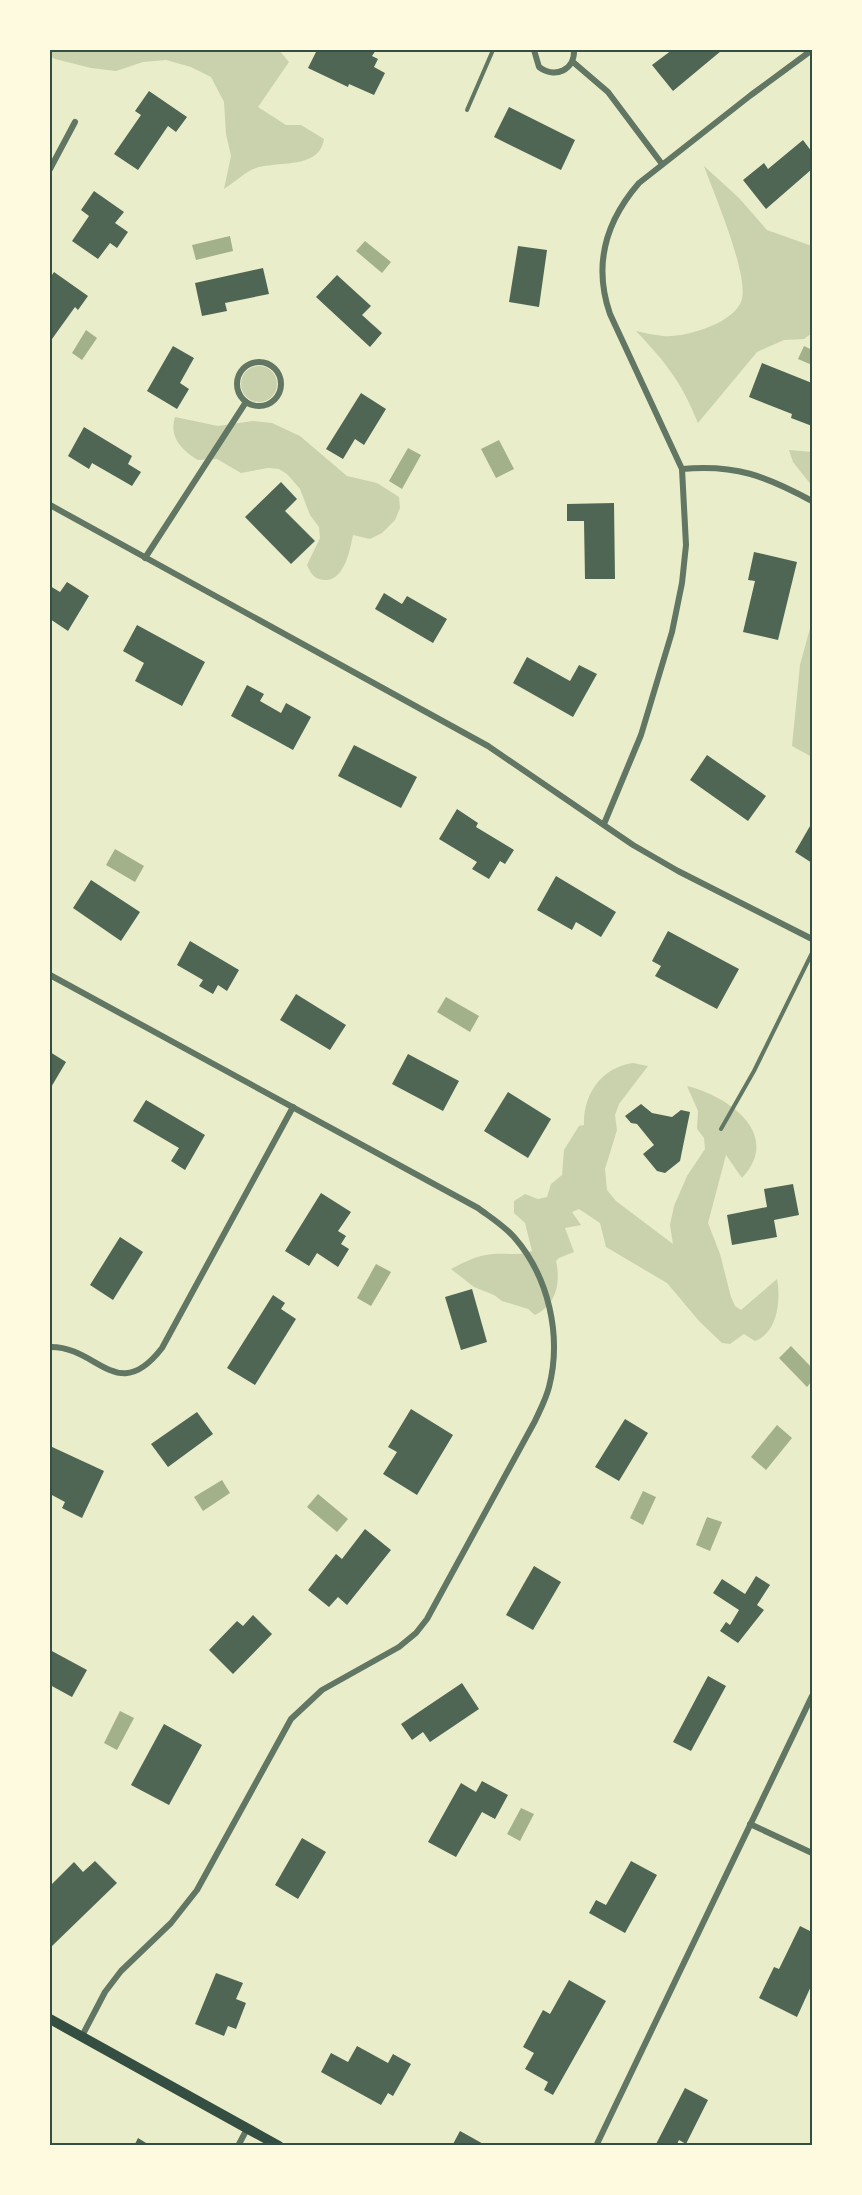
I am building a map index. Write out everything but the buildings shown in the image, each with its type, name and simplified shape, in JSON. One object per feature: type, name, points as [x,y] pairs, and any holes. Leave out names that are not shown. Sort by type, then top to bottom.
[{"type":"main road","points":[[50,2019],[279,2145]]},
{"type":"street","points":[[534,50],[536,62],[545,71],[564,71],[573,62],[574,50]]},
{"type":"street","points":[[604,824],[641,735],[672,632],[686,545],[682,469],[610,314],[601,274],[604,245],[613,219],[632,192],[662,164],[813,50]]},
{"type":"street","points":[[573,62],[608,92],[662,164]]},
{"type":"street","points":[[50,169],[75,122]]},
{"type":"street","points":[[260,362],[273,366],[281,380],[279,395],[268,405],[260,407],[246,402],[241,397],[237,383],[242,370],[247,365],[260,362]]},
{"type":"street","points":[[146,558],[246,402]]},
{"type":"street","points":[[682,469],[714,466],[741,470],[783,486],[813,501]]},
{"type":"street","points":[[50,505],[488,746],[633,845],[678,871],[813,939]]},
{"type":"street","points":[[50,975],[478,1208],[514,1237],[532,1263],[550,1308],[555,1348],[549,1388],[535,1421],[427,1618],[416,1633],[399,1647],[322,1690],[291,1719],[197,1890],[171,1923],[121,1971],[105,1992],[82,2036]]},
{"type":"street","points":[[50,1347],[63,1346],[114,1372],[129,1374],[150,1363],[162,1348],[293,1107]]},
{"type":"street","points":[[596,2145],[813,1696]]},
{"type":"street","points":[[750,1824],[813,1853]]},
{"type":"street","points":[[238,2145],[247,2128]]},
{"type":"lane","points":[[467,110],[493,50]]},
{"type":"lane","points":[[721,1129],[754,1071],[813,953]]},
{"type":"shaded area","points":[[50,50],[279,50],[289,62],[258,107],[286,125],[301,125],[324,139],[314,156],[294,163],[251,170],[224,189],[231,156],[226,134],[224,102],[211,77],[191,67],[166,60],[143,62],[116,71],[91,68],[55,59],[50,56]]},
{"type":"shaded area","points":[[704,166],[739,198],[767,230],[812,246],[812,333],[804,339],[784,340],[757,352],[698,423],[672,373],[636,331],[663,336],[696,332],[730,315],[738,308],[742,299],[743,287],[735,252]]},
{"type":"shaded area","points":[[230,236],[233,251],[196,260],[192,245]]},
{"type":"shaded area","points":[[365,241],[391,262],[382,273],[356,251]]},
{"type":"shaded area","points":[[86,330],[97,338],[82,360],[72,353]]},
{"type":"shaded area","points":[[804,346],[812,350],[812,365],[798,359]]},
{"type":"shaded area","points":[[259,366],[272,371],[277,384],[272,397],[259,402],[246,397],[241,384],[246,371]]},
{"type":"shaded area","points":[[175,417],[218,426],[253,421],[272,423],[300,436],[347,476],[377,483],[399,497],[400,508],[395,520],[382,533],[370,539],[353,535],[345,564],[337,576],[324,580],[315,577],[307,565],[320,538],[319,527],[310,515],[300,489],[287,474],[279,469],[268,468],[241,473],[217,459],[198,460],[186,452],[175,437]]},
{"type":"shaded area","points":[[499,440],[514,469],[496,478],[481,449]]},
{"type":"shaded area","points":[[408,448],[421,455],[402,489],[389,481]]},
{"type":"shaded area","points":[[789,450],[812,452],[812,486],[793,462]]},
{"type":"shaded area","points":[[812,621],[812,757],[792,746],[800,665]]},
{"type":"shaded area","points":[[115,849],[144,866],[135,882],[106,865]]},
{"type":"shaded area","points":[[446,997],[479,1016],[470,1032],[437,1012]]},
{"type":"shaded area","points":[[633,1063],[648,1066],[619,1104],[615,1115],[617,1130],[605,1169],[607,1190],[616,1201],[673,1244],[670,1225],[674,1206],[687,1176],[705,1149],[704,1138],[697,1129],[698,1111],[687,1086],[719,1098],[745,1119],[753,1132],[756,1146],[753,1162],[742,1178],[726,1155],[708,1223],[720,1254],[735,1306],[741,1310],[777,1279],[778,1305],[773,1323],[763,1337],[755,1341],[744,1334],[730,1344],[722,1343],[699,1321],[667,1283],[606,1247],[600,1223],[579,1209],[572,1212],[581,1225],[565,1228],[574,1252],[556,1261],[558,1277],[555,1292],[548,1305],[535,1315],[528,1309],[502,1301],[474,1287],[451,1269],[482,1256],[532,1251],[525,1223],[514,1213],[514,1201],[525,1194],[538,1199],[547,1197],[551,1184],[562,1175],[564,1150],[579,1126],[584,1125],[587,1103],[596,1084],[612,1070]]},
{"type":"shaded area","points":[[376,1264],[391,1272],[371,1306],[357,1298]]},
{"type":"shaded area","points":[[791,1346],[812,1368],[812,1381],[807,1387],[779,1358]]},
{"type":"shaded area","points":[[777,1425],[792,1438],[766,1470],[751,1457]]},
{"type":"shaded area","points":[[222,1480],[230,1493],[203,1511],[194,1497]]},
{"type":"shaded area","points":[[643,1491],[656,1497],[643,1525],[630,1518]]},
{"type":"shaded area","points":[[318,1494],[348,1519],[337,1532],[307,1507]]},
{"type":"shaded area","points":[[707,1517],[722,1522],[710,1551],[696,1545]]},
{"type":"shaded area","points":[[120,1711],[134,1718],[117,1750],[104,1743]]},
{"type":"shaded area","points":[[521,1808],[534,1814],[520,1841],[507,1834]]}]
